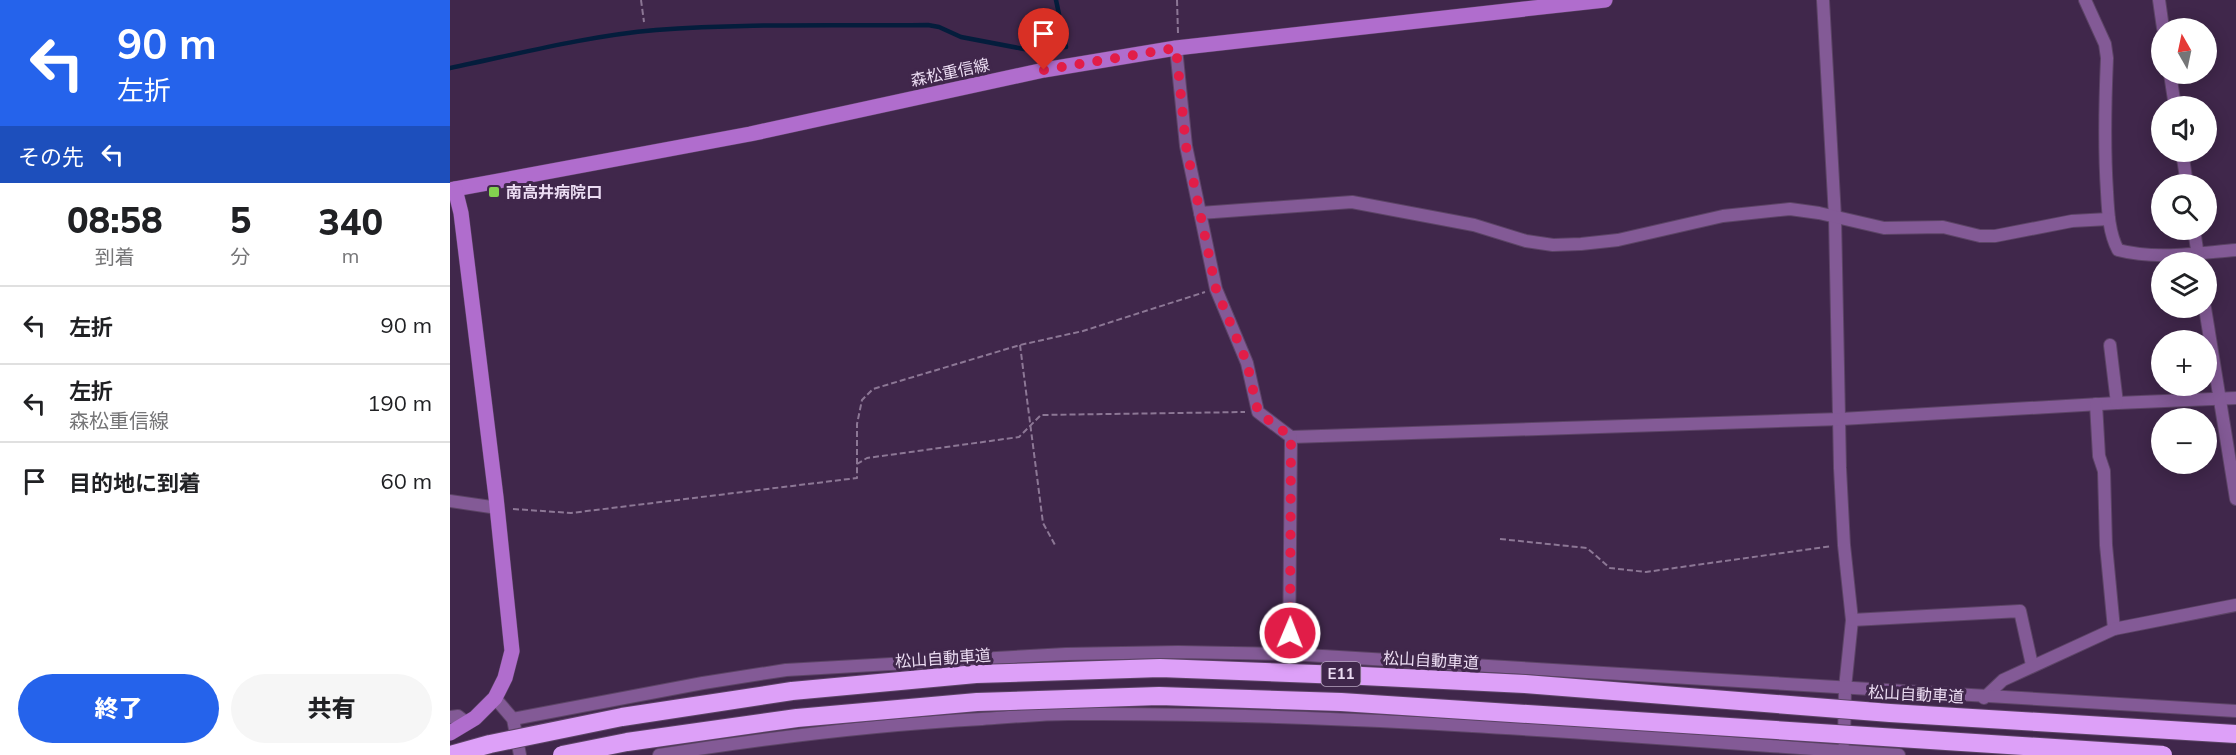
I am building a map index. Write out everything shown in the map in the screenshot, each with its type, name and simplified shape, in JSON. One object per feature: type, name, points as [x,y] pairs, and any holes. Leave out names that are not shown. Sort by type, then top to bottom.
[{"type":"highway","name":"松山自動車道","points":[[450,755],[490,744],[622,717],[792,691],[988,674],[1160,668],[1525,684],[1845,709],[2236,734]]},
{"type":"highway","name":"E11","points":[[562,755],[627,742],[797,718],[977,702],[1159,696],[1341,702],[2163,755]]},
{"type":"main road","name":"森松重信線","points":[[453,189],[750,134],[1044,70],[1176,48],[1605,0]]},
{"type":"main road","points":[[450,733],[475,718],[495,698],[505,678],[512,651],[498,508],[461,213],[453,189]]},
{"type":"street","points":[[1823,0],[1835,217],[1840,468],[1844,545],[1852,620],[1845,688],[1844,753]]},
{"type":"street","points":[[2085,0],[2105,44],[2107,58],[2104,149],[2109,219],[2114,241],[2118,250],[2151,254]]},
{"type":"street","points":[[2159,0],[2162,18]]},
{"type":"street","points":[[1176,48],[1186,146],[1216,289],[1247,363],[1258,412],[1291,437],[1840,419],[2236,398]]},
{"type":"street","points":[[1200,213],[1352,202],[1474,225],[1526,241],[1553,245],[1618,240],[1723,216],[1790,209],[1820,213],[1884,228],[1943,227],[1980,236],[1995,236],[2073,221],[2109,219]]},
{"type":"street","points":[[2217,254],[2236,250]]},
{"type":"street","points":[[2207,318],[2236,499]]},
{"type":"street","points":[[2110,345],[2117,403]]},
{"type":"street","points":[[2096,404],[2100,456],[2104,471],[2106,545],[2114,629]]},
{"type":"street","points":[[1289,654],[1291,437]]},
{"type":"street","points":[[450,501],[498,508]]},
{"type":"street","points":[[1984,698],[2003,680],[2114,629],[2236,605]]},
{"type":"street","points":[[1852,620],[2020,611],[2032,665]]},
{"type":"street","points":[[513,719],[703,683],[786,670],[1066,654],[1178,652],[1289,654],[1984,698],[2236,711]]},
{"type":"street","points":[[495,698],[513,719],[520,755]]},
{"type":"street","points":[[659,755],[808,734],[927,722],[1066,714],[1284,717],[1596,733],[1844,753],[1899,755]]},
{"type":"street","points":[[450,717],[458,716],[467,723]]},
{"type":"path","points":[[641,0],[644,22]]},
{"type":"path","points":[[1176,48],[1177,0]]},
{"type":"path","points":[[498,508],[571,513],[857,478],[856,441],[860,408],[862,400],[873,389],[1020,345],[1083,331],[1216,289]]},
{"type":"path","points":[[1020,345],[1043,523],[1055,545]]},
{"type":"path","points":[[856,464],[867,458],[1019,438],[1041,415],[1258,412]]},
{"type":"path","points":[[1500,539],[1587,548],[1610,568],[1646,572],[1844,545]]},
{"type":"waterway","points":[[450,68],[604,36],[724,26],[928,25],[939,27],[961,37],[1029,50],[1066,47],[1056,0]]},
{"type":"place","name":"南高井病院口","points":[[494,192]]},
{"type":"route","points":[[1044,70],[1176,48],[1186,146],[1216,289],[1247,363],[1258,412],[1291,437],[1290,633]]}]
